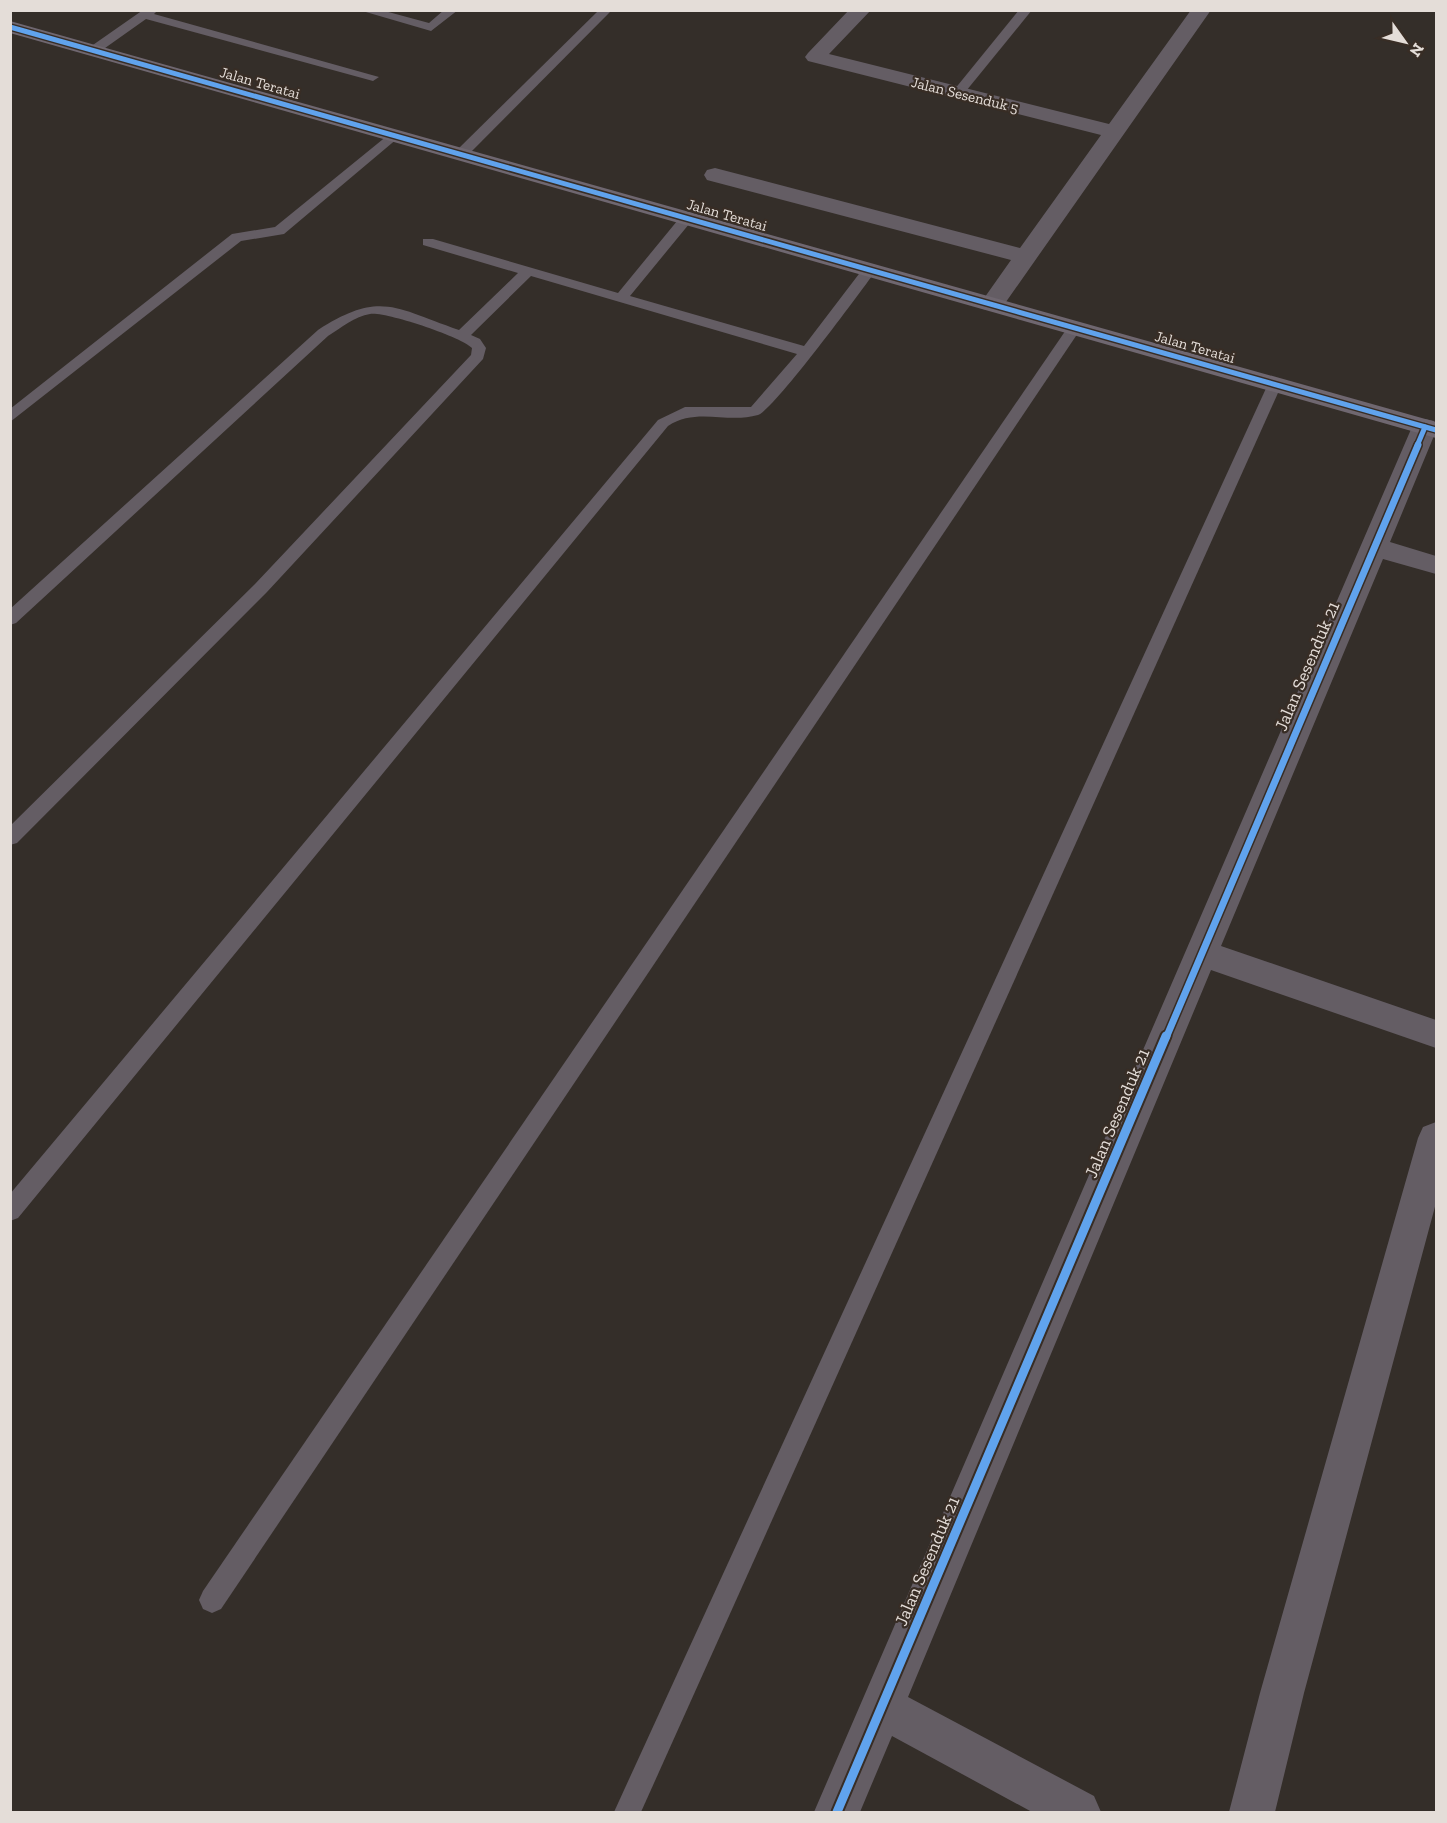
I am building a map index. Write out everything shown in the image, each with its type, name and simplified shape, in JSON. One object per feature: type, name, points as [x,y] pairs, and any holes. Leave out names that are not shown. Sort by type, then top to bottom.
[{"type":"street","name":"Jalan Sesenduk 5","points":[[861,10],[815,57],[1114,132]]},
{"type":"street","points":[[992,304],[1201,10]]},
{"type":"street","name":"Jalan Teratai","points":[[10,27],[1431,428]]},
{"type":"street","points":[[715,175],[1026,257]]},
{"type":"street","name":"Jalan Sesenduk 21","points":[[837,1812],[1374,547],[1431,428]]},
{"type":"street","points":[[1374,547],[1437,565]]},
{"type":"street","points":[[1201,952],[1437,1034]]},
{"type":"street","points":[[1252,1812],[1289,1670],[1437,1138]]},
{"type":"street","points":[[882,1707],[1078,1812]]},
{"type":"lane","points":[[365,10],[431,27],[452,10]]},
{"type":"lane","points":[[461,154],[606,10]]},
{"type":"lane","points":[[958,93],[1026,10]]},
{"type":"lane","points":[[94,50],[148,13],[374,77]]},
{"type":"lane","points":[[10,417],[237,237],[279,231],[393,135]]},
{"type":"lane","points":[[621,298],[687,218]]},
{"type":"lane","points":[[428,242],[807,352]]},
{"type":"lane","points":[[10,1210],[663,423],[678,412],[749,413],[756,411],[807,352],[870,269]]},
{"type":"lane","points":[[462,336],[528,271]]},
{"type":"lane","points":[[10,619],[323,333],[345,319],[359,312],[378,309],[462,336],[475,342],[479,348],[478,356],[261,588],[10,838]]},
{"type":"lane","points":[[212,1600],[1075,327]]},
{"type":"lane","points":[[627,1812],[1275,384]]},
{"type":"cycle path","points":[[10,27],[1436,430]]},
{"type":"cycle path","points":[[837,1812],[1425,427]]}]
